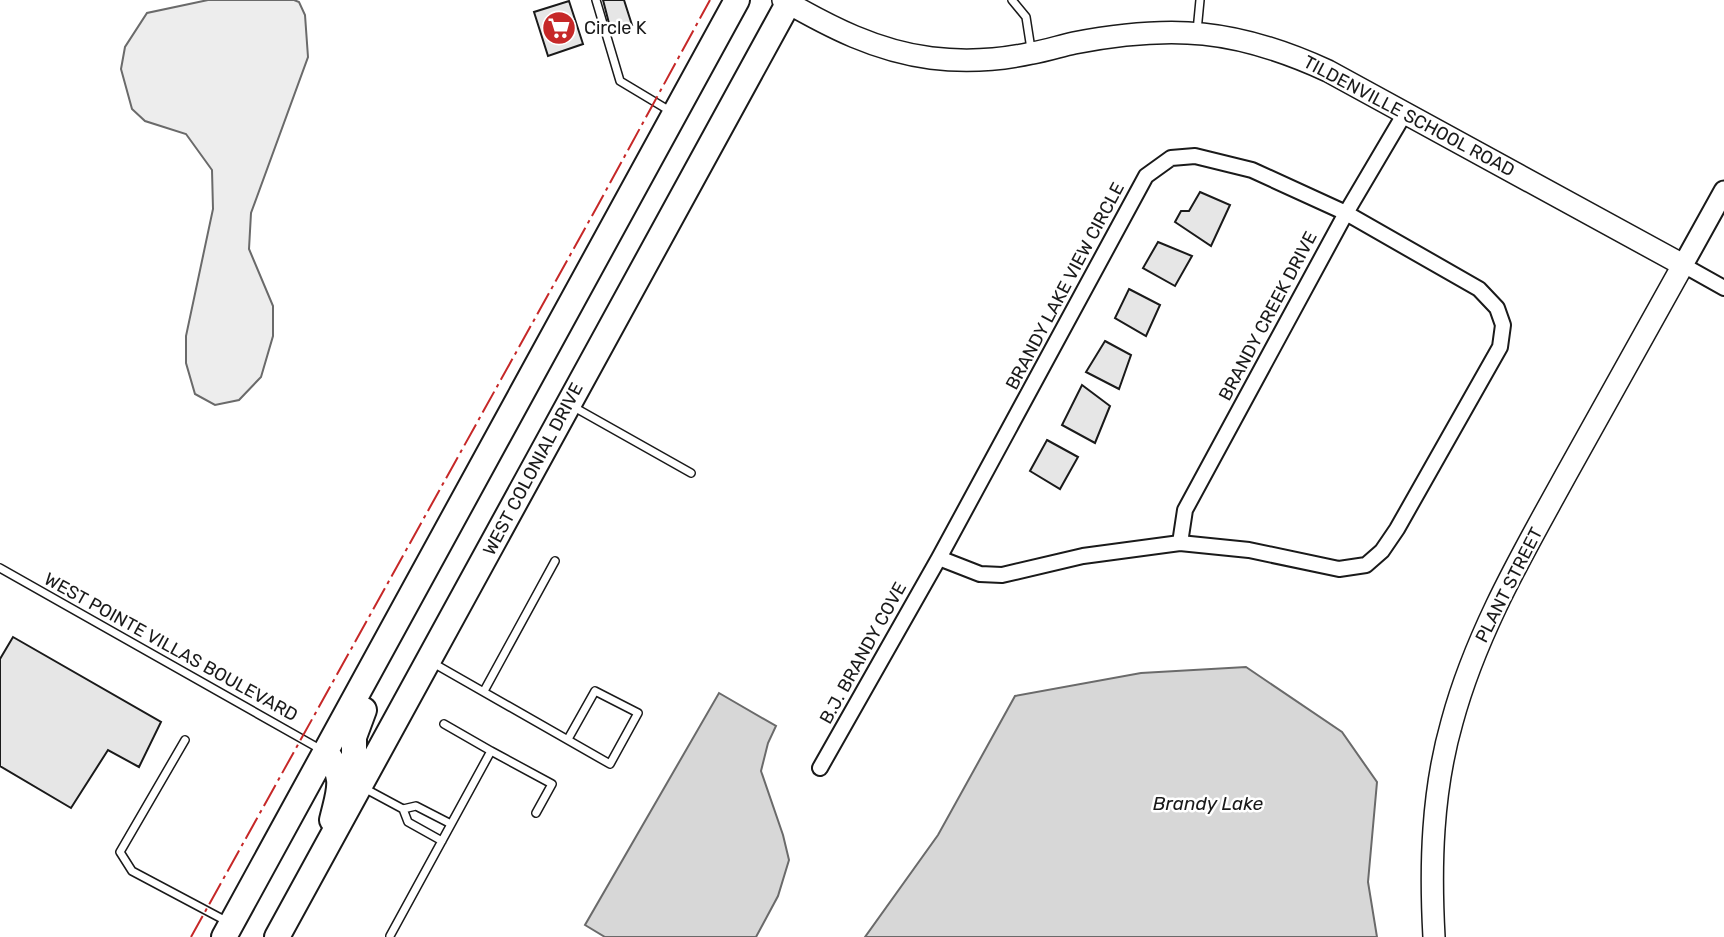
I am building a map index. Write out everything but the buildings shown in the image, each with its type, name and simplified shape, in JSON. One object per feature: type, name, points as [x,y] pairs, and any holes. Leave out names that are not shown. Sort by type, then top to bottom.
[{"type":"highway","points":[[228,930],[737,0]]},
{"type":"highway","name":"WEST COLONIAL DRIVE","points":[[277,937],[430,661],[787,1]]},
{"type":"highway","points":[[360,785],[354,737],[397,624]]},
{"type":"highway","points":[[326,848],[340,786],[338,768],[327,753]]},
{"type":"main road","name":"TILDENVILLE SCHOOL ROAD","points":[[787,1],[853,38],[902,53],[932,58],[993,58],[1032,54],[1071,43],[1121,35],[1197,32],[1257,42],[1328,71],[1683,265]]},
{"type":"main road","name":"PLANT STREET","points":[[1434,937],[1431,879],[1437,796],[1451,724],[1464,681],[1482,636],[1522,554],[1683,265]]},
{"type":"street","name":"BRANDY CREEK DRIVE","points":[[1180,543],[1185,510],[1346,213],[1405,113]]},
{"type":"street","name":"BRANDY LAKE VIEW CIRCLE","points":[[1195,156],[1252,170],[1346,213],[1479,289],[1497,308],[1503,325],[1500,347],[1397,528],[1382,551],[1366,565],[1339,569],[1248,550],[1180,543],[1083,556],[1002,575],[980,574],[939,558],[1146,176],[1171,158],[1195,156]]},
{"type":"street","points":[[1683,265],[1724,191]]},
{"type":"street","name":"TILDENVILLE SCHOOL ROAD","points":[[1683,265],[1724,288]]},
{"type":"street","name":"B.J. BRANDY COVE","points":[[820,768],[939,558]]},
{"type":"lane","points":[[596,0],[620,82],[675,114]]},
{"type":"lane","points":[[1012,0],[1026,17],[1032,54]]},
{"type":"lane","points":[[1197,32],[1200,0]]},
{"type":"lane","points":[[568,404],[691,474]]},
{"type":"lane","points":[[484,691],[555,561]]},
{"type":"lane","name":"WEST POINTE VILLAS BOULEVARD","points":[[0,568],[327,753]]},
{"type":"lane","points":[[430,661],[610,764],[638,713],[595,691],[568,739]]},
{"type":"lane","points":[[444,724],[552,784],[536,813]]},
{"type":"lane","points":[[186,740],[120,852],[132,871],[228,930]]},
{"type":"lane","points":[[390,936],[491,751]]},
{"type":"lane","points":[[360,785],[403,809],[408,822],[442,841]]},
{"type":"lane","points":[[403,809],[416,806],[451,824]]},
{"type":"shaded area","points":[[208,0],[299,2],[305,15],[308,57],[251,213],[249,249],[273,306],[273,336],[261,377],[239,400],[215,405],[195,394],[186,363],[186,336],[213,209],[212,170],[186,134],[145,121],[132,109],[121,69],[125,47],[147,13]]},
{"type":"water","name":"Brandy Lake","points":[[1246,667],[1342,732],[1377,782],[1368,882],[1377,937],[865,937],[938,835],[1015,696],[1141,673]]},
{"type":"water","points":[[719,693],[776,726],[768,743],[761,771],[789,860],[778,896],[756,937],[605,937],[585,925]]},
{"type":"power","points":[[191,937],[710,0]]},
{"type":"place","name":"Circle K","points":[[559,28]]}]
